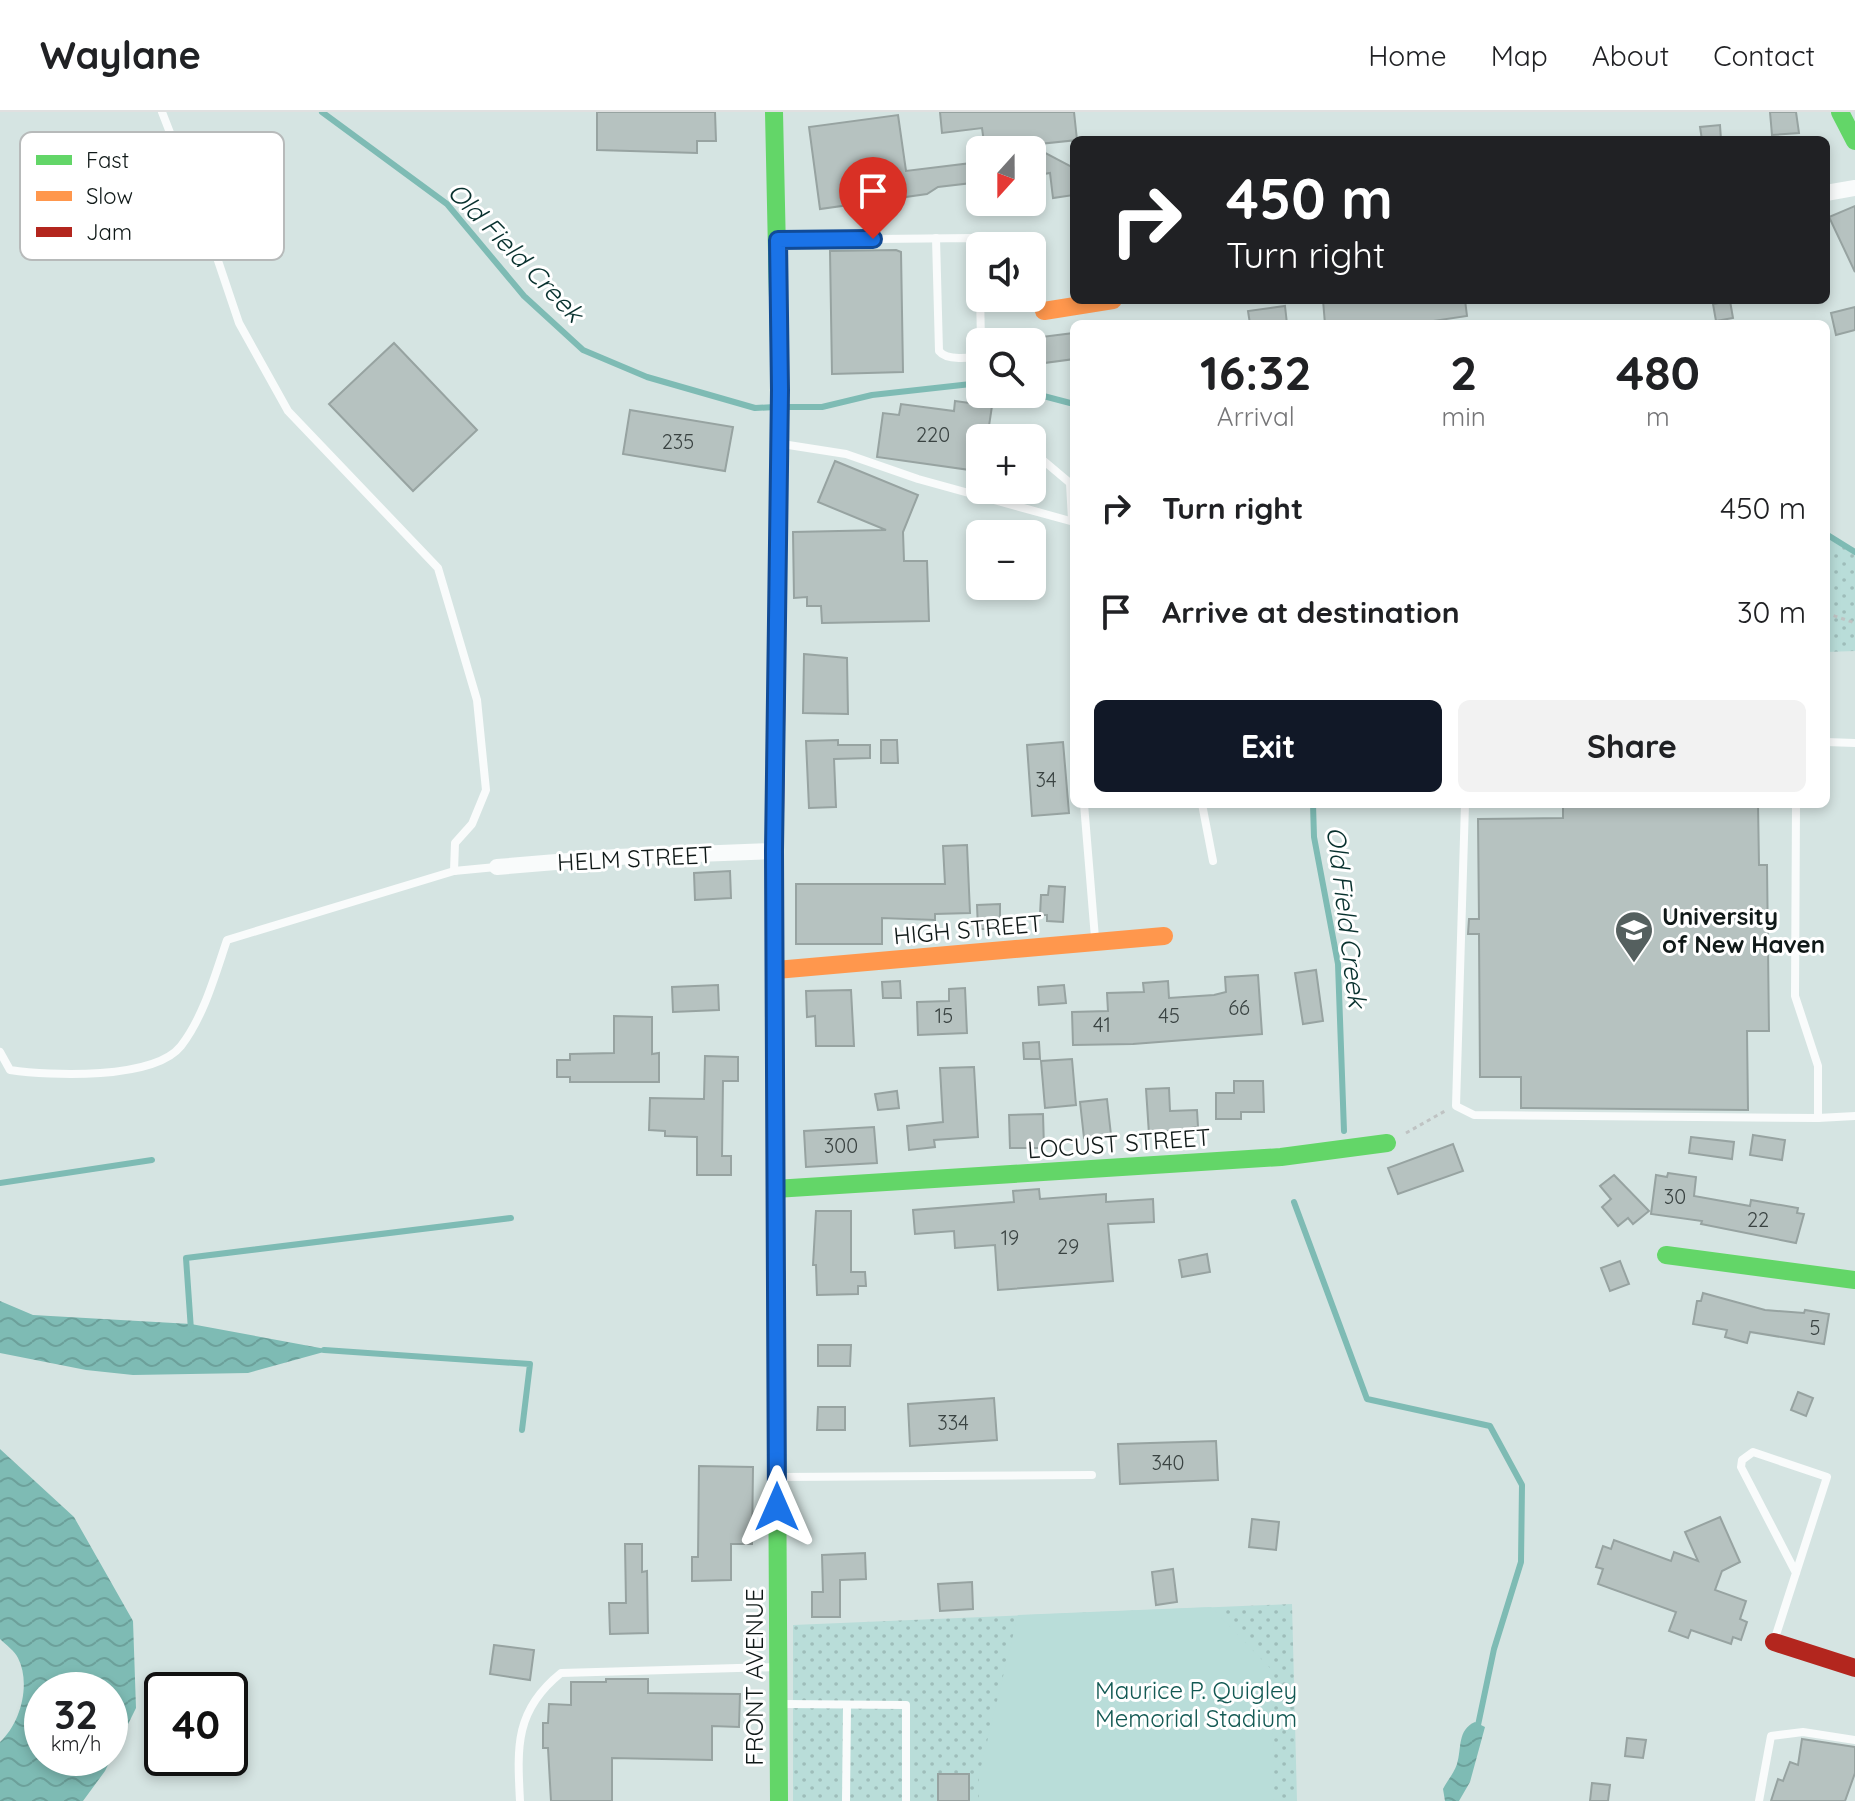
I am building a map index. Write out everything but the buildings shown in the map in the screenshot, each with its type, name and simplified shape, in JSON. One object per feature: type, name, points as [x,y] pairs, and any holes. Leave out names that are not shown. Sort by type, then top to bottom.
[{"type":"street","name":"FRONT AVENUE","points":[[774,112],[780,390],[777,419],[774,851],[779,1801]]},
{"type":"street","points":[[1840,112],[1855,141]]},
{"type":"street","points":[[1830,192],[1855,188]]},
{"type":"street","points":[[1046,311],[1088,304]]},
{"type":"street","name":"HELM STREET","points":[[497,867],[616,857],[774,851]]},
{"type":"street","name":"HIGH STREET","points":[[776,970],[1164,936]]},
{"type":"street","name":"LOCUST STREET","points":[[775,1189],[1281,1157],[1387,1143]]},
{"type":"street","points":[[1666,1255],[1855,1280]]},
{"type":"street","points":[[1774,1642],[1855,1668]]},
{"type":"lane","points":[[162,112],[170,132]]},
{"type":"lane","points":[[778,240],[971,237],[978,241],[981,328]]},
{"type":"lane","points":[[936,238],[939,351],[946,357],[966,357]]},
{"type":"lane","points":[[218,260],[239,323],[288,411],[438,568],[477,700],[486,790],[472,824],[455,843],[454,871]]},
{"type":"lane","points":[[777,443],[846,454],[918,479],[1070,520]]},
{"type":"lane","points":[[1046,463],[1070,483]]},
{"type":"lane","points":[[1830,742],[1855,743]]},
{"type":"lane","points":[[1084,808],[1095,943]]},
{"type":"lane","points":[[1203,808],[1213,861]]},
{"type":"lane","points":[[1465,808],[1456,1106],[1474,1115],[1855,1116]]},
{"type":"lane","points":[[1796,808],[1795,996],[1818,1066],[1818,1118]]},
{"type":"lane","points":[[0,1052],[10,1070],[40,1074],[131,1072],[179,1049],[206,1000],[227,940],[454,871],[497,867]]},
{"type":"lane","points":[[1774,1642],[1827,1477],[1753,1452],[1742,1460],[1741,1467],[1796,1573]]},
{"type":"lane","points":[[777,1477],[1092,1475]]},
{"type":"lane","points":[[520,1801],[517,1749],[529,1706],[541,1689],[561,1673],[778,1667]]},
{"type":"lane","points":[[778,1704],[906,1705],[906,1801]]},
{"type":"lane","points":[[846,1801],[847,1705]]},
{"type":"lane","points":[[1759,1801],[1771,1736],[1803,1732],[1855,1740]]},
{"type":"path","points":[[1830,614],[1855,623]]},
{"type":"path","points":[[1387,1143],[1456,1106]]},
{"type":"green space","points":[[1830,536],[1855,552],[1855,651],[1830,652]]},
{"type":"green space","name":"Maurice P. Quigley Memorial Stadium","points":[[1292,1604],[1297,1801],[793,1801],[793,1625]]},
{"type":"green space","points":[[1211,1607],[1272,1670],[1274,1801],[979,1801],[979,1775],[1018,1615]]},
{"type":"water","points":[[0,1301],[33,1315],[191,1324],[331,1350],[248,1373],[133,1375],[86,1370],[0,1353]]},
{"type":"water","points":[[0,1449],[74,1517],[133,1621],[136,1708],[128,1724],[128,1672],[24,1672],[24,1679],[13,1650],[0,1639]]},
{"type":"water","points":[[24,1691],[24,1776],[101,1776],[83,1801],[0,1801],[0,1742],[14,1724]]},
{"type":"water","points":[[1475,1722],[1485,1727],[1470,1782],[1459,1801],[1445,1801],[1443,1789],[1457,1764],[1463,1735]]},
{"type":"waterway","name":"Old Field Creek","points":[[322,112],[447,204],[524,296],[583,350],[647,377],[755,408],[775,407]]},
{"type":"waterway","name":"Old Field Creek","points":[[786,407],[822,407],[872,395],[966,385]]},
{"type":"waterway","name":"Old Field Creek","points":[[1046,397],[1070,403]]},
{"type":"waterway","points":[[1830,536],[1855,552]]},
{"type":"waterway","name":"Old Field Creek","points":[[1313,808],[1314,837],[1338,964],[1344,1131]]},
{"type":"waterway","points":[[0,1183],[152,1160]]},
{"type":"waterway","name":"Old Field Creek","points":[[1294,1202],[1367,1399],[1490,1426],[1522,1485],[1521,1562],[1494,1649],[1477,1730]]},
{"type":"waterway","points":[[191,1330],[186,1258],[511,1218]]},
{"type":"waterway","points":[[324,1350],[530,1364],[522,1430]]},
{"type":"traffic: fast","points":[[774,112],[780,390],[777,640]]},
{"type":"traffic: fast","points":[[1840,112],[1855,141]]},
{"type":"traffic: fast","points":[[774,901],[779,1801]]},
{"type":"traffic: fast","points":[[775,1189],[1281,1157],[1387,1143]]},
{"type":"traffic: fast","points":[[1666,1255],[1855,1280]]},
{"type":"traffic: slow","points":[[1046,311],[1088,304]]},
{"type":"traffic: slow","points":[[776,970],[1164,936]]},
{"type":"traffic: jam","points":[[774,901],[777,640]]},
{"type":"traffic: jam","points":[[1774,1642],[1855,1668]]},
{"type":"place","name":"University of New Haven","points":[[1634,964]]},
{"type":"route","points":[[777,1507],[774,851],[777,419],[780,390],[778,240],[873,239]]}]
